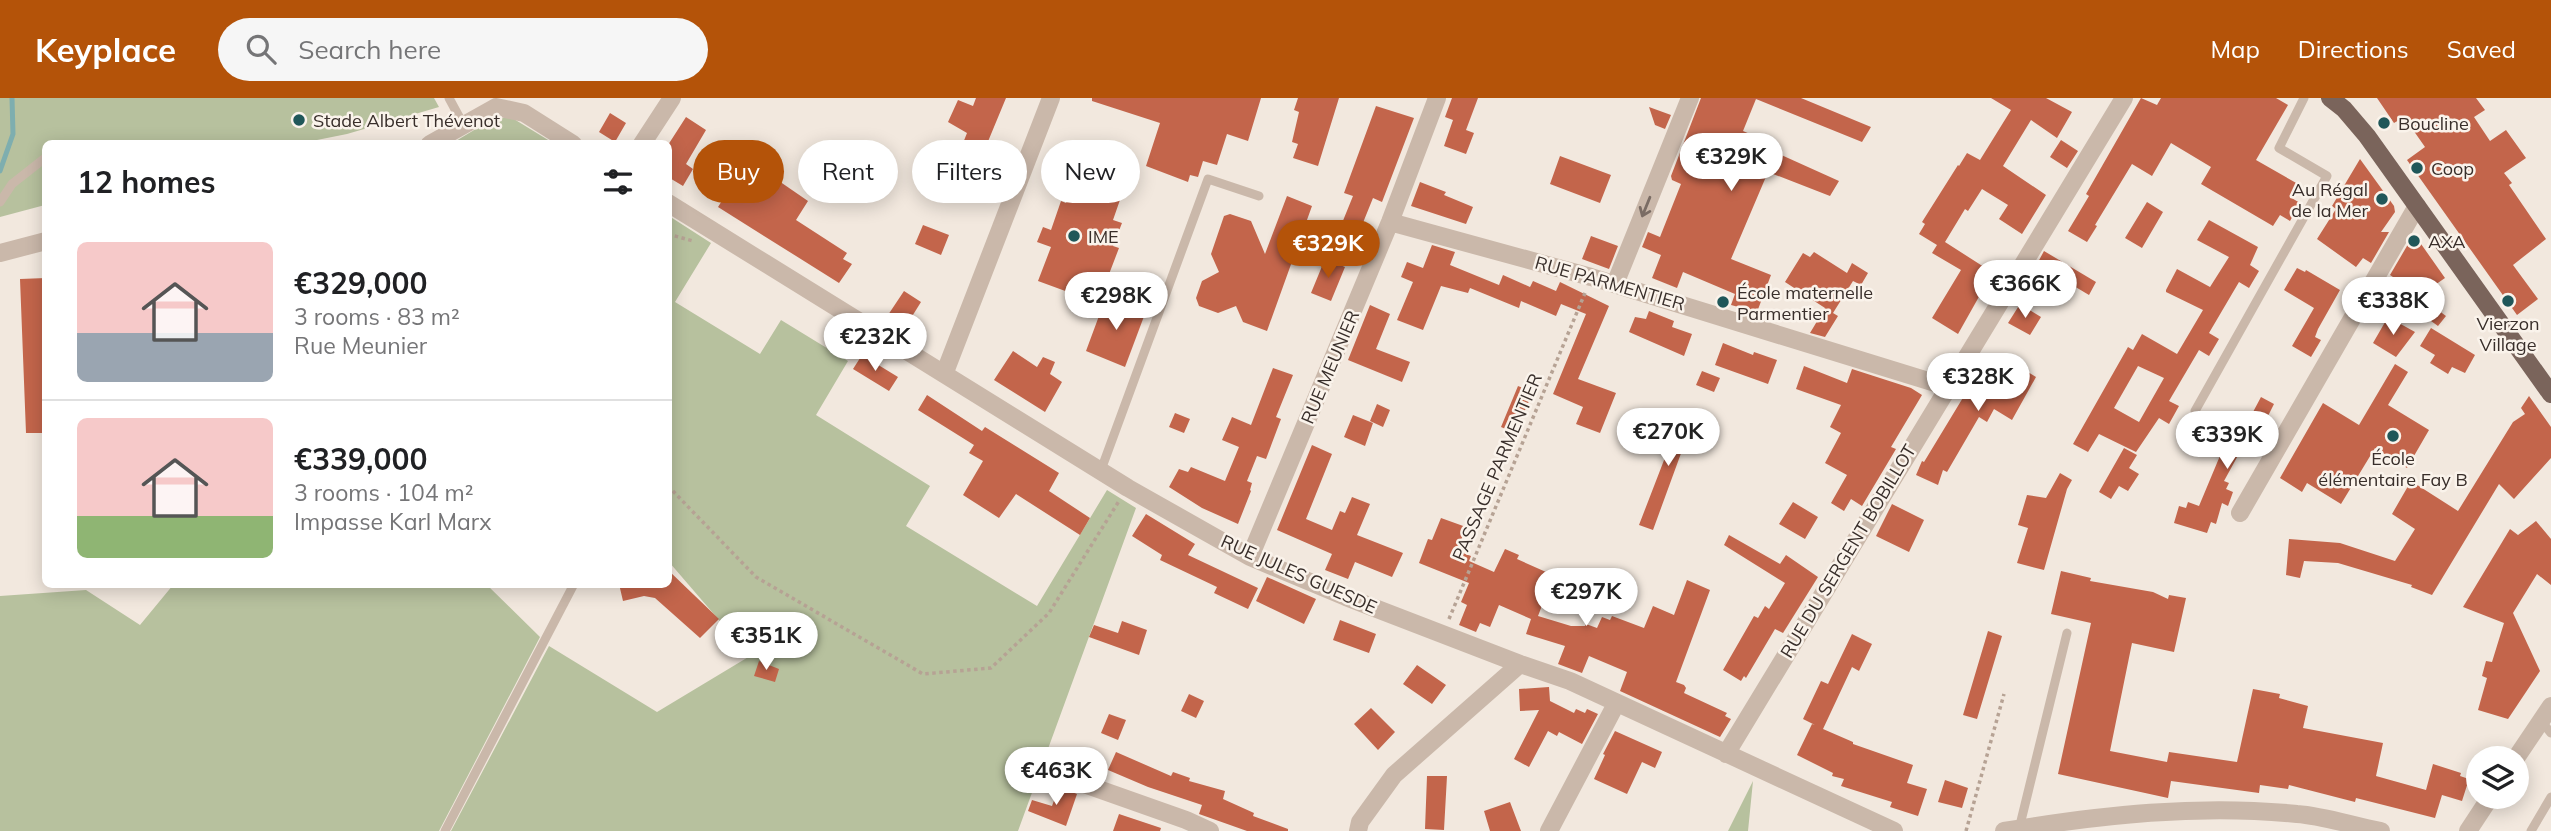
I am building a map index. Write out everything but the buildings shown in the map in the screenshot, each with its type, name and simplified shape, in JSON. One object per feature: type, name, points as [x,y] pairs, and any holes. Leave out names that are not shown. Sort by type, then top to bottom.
[{"type":"main road","points":[[2330,98],[2355,121],[2551,394]]},
{"type":"street","points":[[645,140],[672,98]]},
{"type":"street","points":[[945,372],[1051,98]]},
{"type":"street","name":"RUE MEUNIER","points":[[1250,557],[1390,222],[1437,98]]},
{"type":"street","points":[[1615,284],[1690,98]]},
{"type":"street","name":"RUE DU SERGENT BOBILLOT","points":[[1726,754],[2124,98]]},
{"type":"street","points":[[437,140],[496,107],[524,113],[567,140]]},
{"type":"street","name":"RUE JULES GUESDE","points":[[672,205],[945,372],[1128,488],[1250,557],[1346,597],[1570,681],[1894,831]]},
{"type":"street","points":[[2239,513],[2417,206]]},
{"type":"street","name":"RUE PARMENTIER","points":[[1390,222],[1615,284],[1948,387]]},
{"type":"street","points":[[0,253],[42,242]]},
{"type":"street","points":[[1358,831],[1360,822],[1394,775],[1520,664]]},
{"type":"street","points":[[1549,831],[1616,704]]},
{"type":"street","points":[[2526,746],[2548,720]]},
{"type":"street","points":[[1053,773],[1210,831]]},
{"type":"street","points":[[2011,830],[2089,817],[2230,809],[2301,814],[2381,831]]},
{"type":"street","points":[[2468,831],[2482,809]]},
{"type":"lane","points":[[449,98],[463,124]]},
{"type":"lane","points":[[2195,411],[2326,176],[2279,148],[2304,98]]},
{"type":"lane","points":[[0,202],[12,184],[42,160]]},
{"type":"lane","points":[[1101,470],[1208,179],[1259,196]]},
{"type":"lane","points":[[445,831],[572,588]]},
{"type":"lane","points":[[2011,830],[2067,632]]},
{"type":"lane","points":[[2530,831],[2551,797]]},
{"type":"path","name":"PASSAGE PARMENTIER","points":[[1443,634],[1578,311]]},
{"type":"path","points":[[672,490],[756,576],[923,674],[991,668],[1049,613],[1128,488]]},
{"type":"path","points":[[1966,831],[2004,694]]},
{"type":"green space","points":[[0,98],[434,98],[439,107],[317,140],[42,140],[42,206],[0,217]]},
{"type":"green space","points":[[509,116],[548,140],[458,140],[484,124]]},
{"type":"green space","points":[[672,218],[711,243],[675,302],[760,354],[781,320],[848,361],[816,415],[930,486],[906,526],[1037,606],[1107,490],[1136,508],[1018,831],[451,831],[549,646],[657,712],[750,656],[672,565]]},
{"type":"green space","points":[[171,588],[490,588],[540,637],[439,831],[0,831],[0,596],[86,590],[140,625]]},
{"type":"green space","points":[[1753,781],[1748,831],[1728,831]]},
{"type":"waterway","points":[[0,171],[13,134],[12,98]]},
{"type":"place","name":"Stade Albert Thévenot","points":[[299,120]]},
{"type":"place","name":"Boucline","points":[[2384,123]]},
{"type":"place","name":"Coop","points":[[2417,168]]},
{"type":"place","name":"Au Régal de la Mer","points":[[2382,199]]},
{"type":"place","name":"IME","points":[[1074,236]]},
{"type":"place","name":"AXA","points":[[2414,241]]},
{"type":"place","name":"Vierzon Village","points":[[2508,301]]},
{"type":"place","name":"École maternelle Parmentier","points":[[1723,302]]},
{"type":"place","name":"École élémentaire Fay B","points":[[2393,436]]}]
